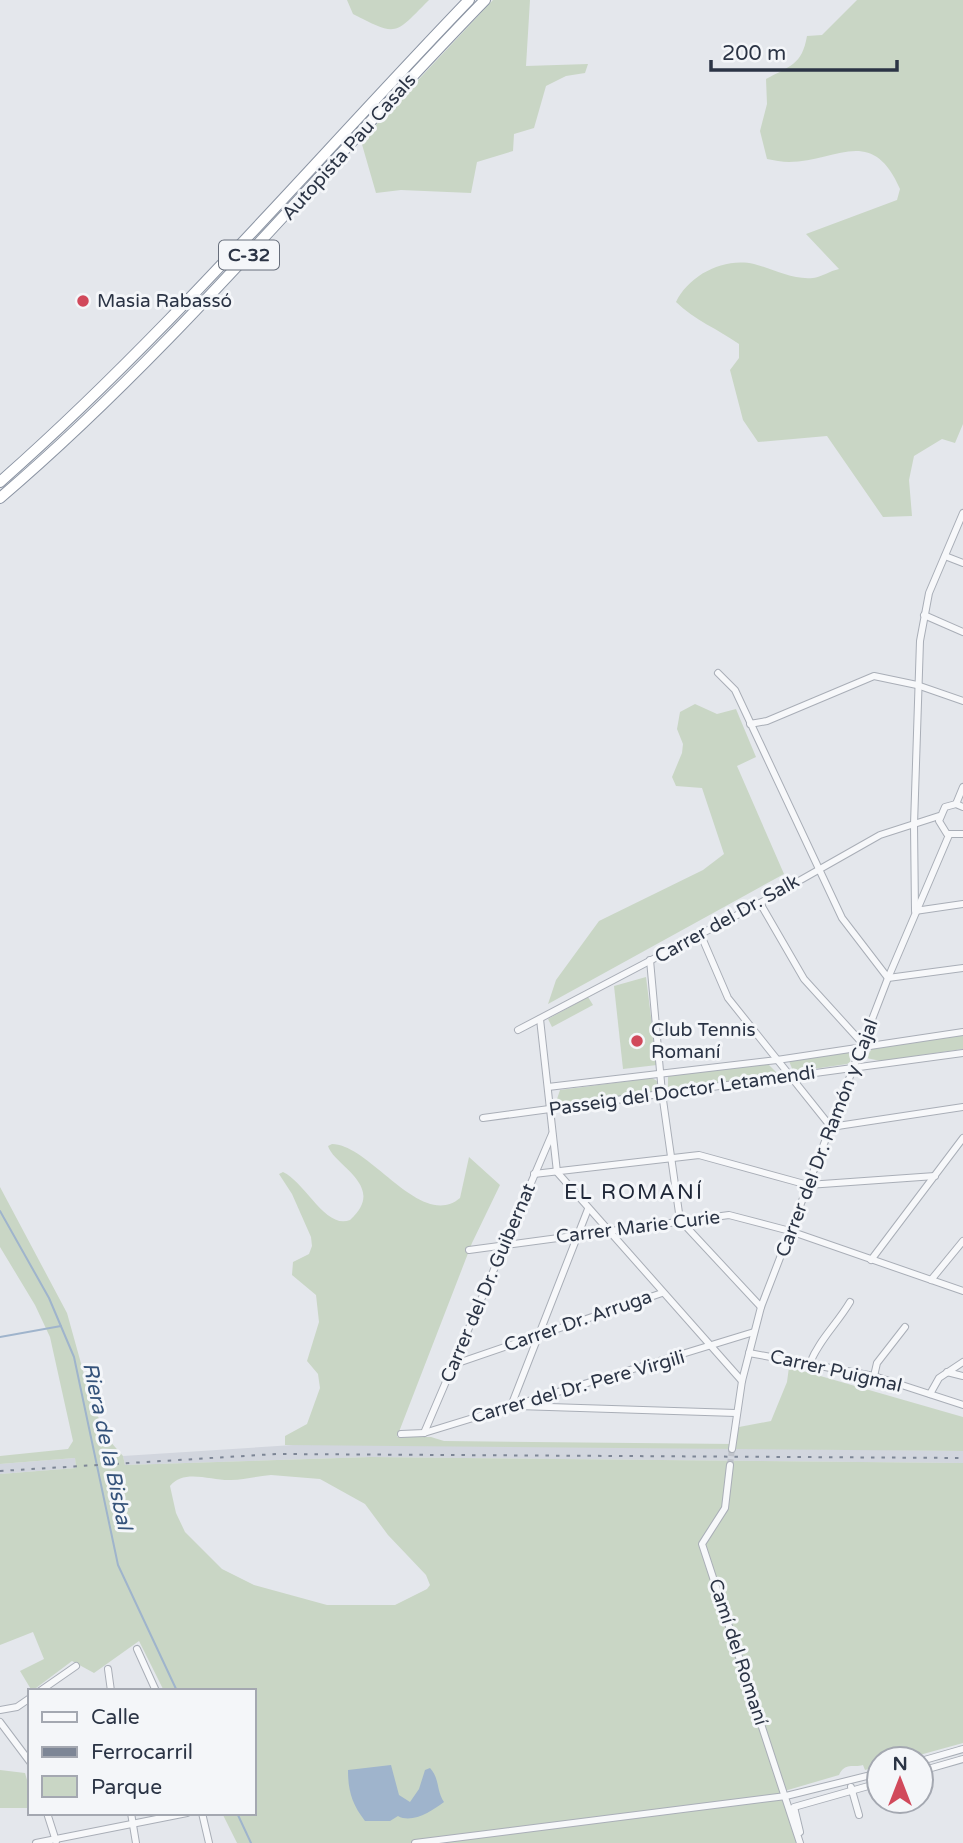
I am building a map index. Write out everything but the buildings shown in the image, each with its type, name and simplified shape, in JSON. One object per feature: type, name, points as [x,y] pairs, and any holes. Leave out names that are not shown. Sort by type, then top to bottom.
[{"type":"highway","name":"Autopista Pau Casals","points":[[0,482],[84,406],[197,293],[469,0]]},
{"type":"highway","name":"Autopista Pau Casals","points":[[0,498],[93,414],[171,337],[485,0]]},
{"type":"street","points":[[963,513],[929,593],[924,615],[917,685],[914,825],[915,911],[963,904]]},
{"type":"street","points":[[945,556],[963,563]]},
{"type":"street","points":[[924,615],[963,632]]},
{"type":"street","points":[[718,673],[735,690],[842,918],[888,978],[963,968]]},
{"type":"street","points":[[750,724],[767,721],[874,676],[917,685],[963,701]]},
{"type":"street","points":[[959,806],[963,787]]},
{"type":"street","name":"Carrer del Dr. Salk","points":[[518,1030],[760,903],[880,835],[939,816],[945,807],[959,806]]},
{"type":"street","points":[[939,816],[940,826],[948,835],[963,834]]},
{"type":"street","name":"Carrer del Dr. Ramón y Cajal","points":[[732,1449],[742,1381],[761,1307],[856,1068],[888,978],[948,835]]},
{"type":"street","points":[[760,903],[804,979],[864,1045]]},
{"type":"street","points":[[700,933],[728,998],[831,1127],[963,1107]]},
{"type":"street","points":[[650,960],[662,1093],[680,1220],[761,1307]]},
{"type":"street","points":[[540,1019],[557,1172],[742,1381]]},
{"type":"street","name":"Passeig del Doctor Letamendi","points":[[548,1087],[777,1060],[963,1032]]},
{"type":"street","name":"Passeig del Doctor Letamendi","points":[[483,1118],[963,1052]]},
{"type":"street","name":"Carrer del Dr. Guibernat","points":[[424,1433],[553,1133]]},
{"type":"street","points":[[871,1260],[963,1138]]},
{"type":"street","points":[[534,1174],[699,1155],[808,1185],[935,1176]]},
{"type":"street","points":[[588,1209],[580,1236],[536,1336],[511,1406],[736,1413]]},
{"type":"street","name":"Carrer Marie Curie","points":[[469,1250],[729,1215],[790,1231],[963,1291]]},
{"type":"street","points":[[931,1280],[963,1241]]},
{"type":"street","name":"Carrer Dr. Arruga","points":[[455,1363],[662,1293]]},
{"type":"street","points":[[810,1363],[817,1345],[839,1321],[850,1303]]},
{"type":"street","points":[[874,1376],[877,1363],[905,1328]]},
{"type":"street","name":"Carrer del Dr. Pere Virgili","points":[[401,1434],[424,1433],[710,1348],[754,1332]]},
{"type":"street","name":"Carrer Puigmal","points":[[749,1353],[874,1376],[963,1405]]},
{"type":"street","points":[[930,1394],[947,1371],[963,1362]]},
{"type":"street","points":[[947,1371],[963,1376]]},
{"type":"street","name":"Camí del Romaní","points":[[730,1465],[725,1508],[702,1544],[801,1840]]},
{"type":"street","points":[[137,1650],[155,1689]]},
{"type":"street","points":[[43,1689],[76,1666]]},
{"type":"street","points":[[108,1669],[111,1689]]},
{"type":"street","points":[[0,1710],[17,1707],[28,1699]]},
{"type":"street","points":[[0,1722],[28,1759]]},
{"type":"street","points":[[935,1757],[963,1749]]},
{"type":"street","points":[[935,1767],[963,1759]]},
{"type":"street","points":[[415,1843],[786,1796],[865,1777]]},
{"type":"street","points":[[849,1782],[859,1815]]},
{"type":"street","points":[[801,1840],[794,1807],[865,1787]]},
{"type":"street","points":[[48,1815],[56,1841]]},
{"type":"street","points":[[131,1815],[136,1843]]},
{"type":"street","points":[[36,1843],[176,1815]]},
{"type":"street","points":[[202,1815],[209,1843]]},
{"type":"shaded area","points":[[293,1445],[963,1451],[963,1463],[371,1457],[125,1465],[123,1456]]},
{"type":"shaded area","points":[[75,1458],[76,1468],[0,1474],[0,1464]]},
{"type":"green space","points":[[347,0],[429,0],[401,26],[388,29],[353,14]]},
{"type":"green space","points":[[493,0],[530,0],[526,66],[588,64],[585,73],[566,76],[546,86],[534,128],[514,134],[513,151],[477,162],[471,193],[401,190],[376,193],[361,141]]},
{"type":"green space","points":[[857,0],[963,0],[963,424],[955,443],[942,439],[914,456],[909,480],[912,516],[883,517],[827,436],[758,442],[743,420],[730,370],[739,358],[739,344],[690,314],[676,302],[698,276],[731,263],[754,264],[805,278],[839,269],[806,234],[897,200],[900,189],[889,169],[877,157],[852,151],[786,162],[767,159],[760,131],[767,104],[766,79],[794,64],[802,53],[807,36],[822,35]]},
{"type":"green space","points":[[695,704],[717,714],[736,709],[756,757],[737,766],[784,874],[548,1004],[556,980],[599,921],[703,870],[724,854],[702,788],[676,786],[672,777],[682,753],[683,744],[677,729],[680,712]]},
{"type":"green space","name":"Club Tennis Romaní","points":[[646,977],[657,1065],[623,1069],[614,986]]},
{"type":"green space","points":[[588,997],[593,1005],[552,1027],[548,1019]]},
{"type":"green space","points":[[963,1035],[963,1049],[881,1061],[866,1058],[873,1047]]},
{"type":"green space","points":[[851,1052],[850,1062],[847,1064],[800,1071],[793,1071],[789,1061]]},
{"type":"green space","points":[[767,1063],[779,1075],[677,1089],[668,1087],[668,1076]]},
{"type":"green space","points":[[652,1078],[657,1081],[657,1091],[564,1103],[557,1099],[560,1090]]},
{"type":"green space","points":[[332,1144],[347,1148],[363,1157],[412,1195],[429,1203],[445,1205],[460,1198],[469,1157],[500,1185],[472,1243],[397,1437],[431,1437],[444,1441],[735,1444],[739,1427],[771,1421],[787,1382],[789,1367],[963,1417],[963,1451],[285,1445],[285,1436],[307,1424],[320,1388],[318,1374],[307,1361],[319,1322],[316,1295],[292,1275],[293,1262],[309,1254],[311,1237],[292,1194],[279,1174],[283,1172],[291,1177],[332,1218],[350,1220],[360,1208],[363,1197],[361,1187],[356,1178],[332,1154],[328,1146]]},
{"type":"green space","points":[[0,1187],[67,1313],[92,1403],[108,1439],[123,1456],[125,1465],[371,1457],[963,1463],[963,1743],[935,1751],[935,1745],[865,1745],[865,1770],[863,1765],[847,1767],[839,1775],[781,1792],[797,1843],[237,1843],[223,1815],[256,1815],[256,1689],[163,1689],[139,1641],[94,1673],[72,1661],[35,1689],[31,1689],[20,1671],[44,1659],[33,1632],[0,1645],[0,1474],[76,1468],[75,1458],[0,1464],[0,1456],[68,1449],[73,1441],[50,1337],[35,1305],[0,1247]],"holes":[[[271,1475],[320,1479],[365,1504],[388,1535],[426,1575],[430,1585],[427,1589],[395,1605],[327,1605],[254,1585],[222,1569],[185,1532],[176,1513],[170,1486],[190,1476],[223,1480]]]},
{"type":"green space","points":[[0,1770],[25,1773],[28,1783],[28,1808],[0,1808]]},
{"type":"water","points":[[391,1765],[399,1795],[410,1802],[419,1789],[425,1770],[430,1768],[444,1802],[416,1817],[398,1816],[390,1821],[365,1821],[352,1797],[348,1770]]},
{"type":"waterway","name":"Riera de la Bisbal","points":[[0,1211],[49,1298],[74,1357],[118,1565],[176,1689]]},
{"type":"waterway","points":[[0,1337],[61,1326]]},
{"type":"waterway","name":"Riera de la Bisbal","points":[[238,1815],[251,1843]]},
{"type":"tunnel","points":[[730,1465],[732,1449]]},
{"type":"railway","points":[[0,1471],[276,1454],[963,1458]]},
{"type":"place","name":"Masia Rabassó","points":[[83,301]]},
{"type":"place","name":"Club Tennis Romaní","points":[[637,1041]]},
{"type":"district","name":"EL ROMANÍ","points":[[634,1192]]}]
